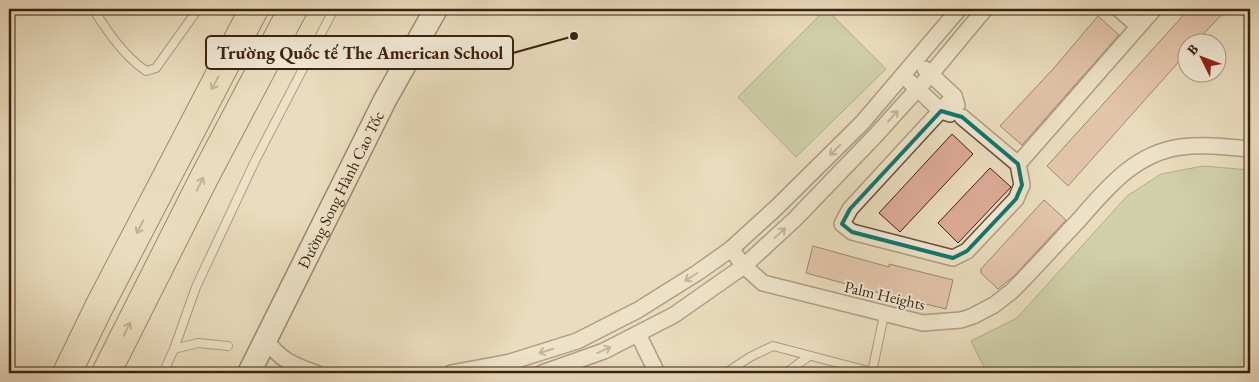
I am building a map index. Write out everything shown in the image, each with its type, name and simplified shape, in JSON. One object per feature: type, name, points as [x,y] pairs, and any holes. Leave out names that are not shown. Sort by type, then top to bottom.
[{"type":"highway","points":[[67,373],[254,9]]},
{"type":"highway","points":[[106,373],[207,172],[293,9]]},
{"type":"main road","name":"Đường Song Hành Cao Tốc","points":[[249,373],[385,100],[436,9]]},
{"type":"street","points":[[451,373],[510,362],[577,341],[638,310],[731,249],[862,123],[917,61],[959,9]]},
{"type":"street","points":[[542,373],[604,351],[674,315],[744,266],[795,219],[917,89],[985,9]]},
{"type":"street","points":[[1119,9],[1138,26]]},
{"type":"street","points":[[1018,164],[1154,9]]},
{"type":"street","points":[[917,61],[954,96],[962,117]]},
{"type":"street","points":[[904,76],[941,111],[962,117],[1018,164],[1022,185],[1016,199],[968,252],[953,258],[852,232],[842,224],[850,209],[941,111],[954,96]]},
{"type":"street","name":"Palm Heights","points":[[731,249],[744,266],[763,283],[924,324],[961,320],[994,305],[1012,291],[1110,184],[1132,166],[1155,154],[1181,147],[1205,146],[1250,149]]},
{"type":"street","points":[[638,334],[657,373]]},
{"type":"street","points":[[266,339],[277,354],[291,365],[316,373]]},
{"type":"lane","points":[[93,9],[104,28],[120,47],[136,65],[146,71],[156,68],[198,9]]},
{"type":"lane","points":[[162,373],[174,349],[196,288],[255,161],[334,9]]},
{"type":"lane","points":[[726,373],[750,357],[773,346],[874,373],[884,315]]},
{"type":"lane","points":[[174,349],[198,343],[228,346]]},
{"type":"lane","points":[[786,373],[809,356]]},
{"type":"highlighted area","points":[[941,111],[962,117],[1018,164],[1022,185],[1016,199],[967,251],[953,258],[852,232],[842,224],[850,209]]},
{"type":"green space","points":[[826,9],[886,69],[796,157],[738,97]]},
{"type":"green space","points":[[1203,166],[1250,170],[1250,373],[987,373],[971,341],[1017,318],[1127,196],[1161,174]]},
{"type":"building","points":[[1189,9],[1227,9],[1205,32],[1176,32],[1176,65],[1068,186],[1047,166]]},
{"type":"building","points":[[1098,16],[1119,35],[1022,145],[1000,126],[1054,68]]},
{"type":"building","points":[[952,134],[973,154],[900,232],[879,213]]},
{"type":"building","points":[[990,168],[1011,187],[958,243],[938,223]]},
{"type":"building","points":[[1044,200],[1066,220],[1014,276],[998,289],[981,273],[981,269]]},
{"type":"building","points":[[813,246],[889,267],[889,264],[953,280],[946,309],[806,273]]},
{"type":"place","name":"Trường Quốc tế The American School","points":[[574,36]]}]
